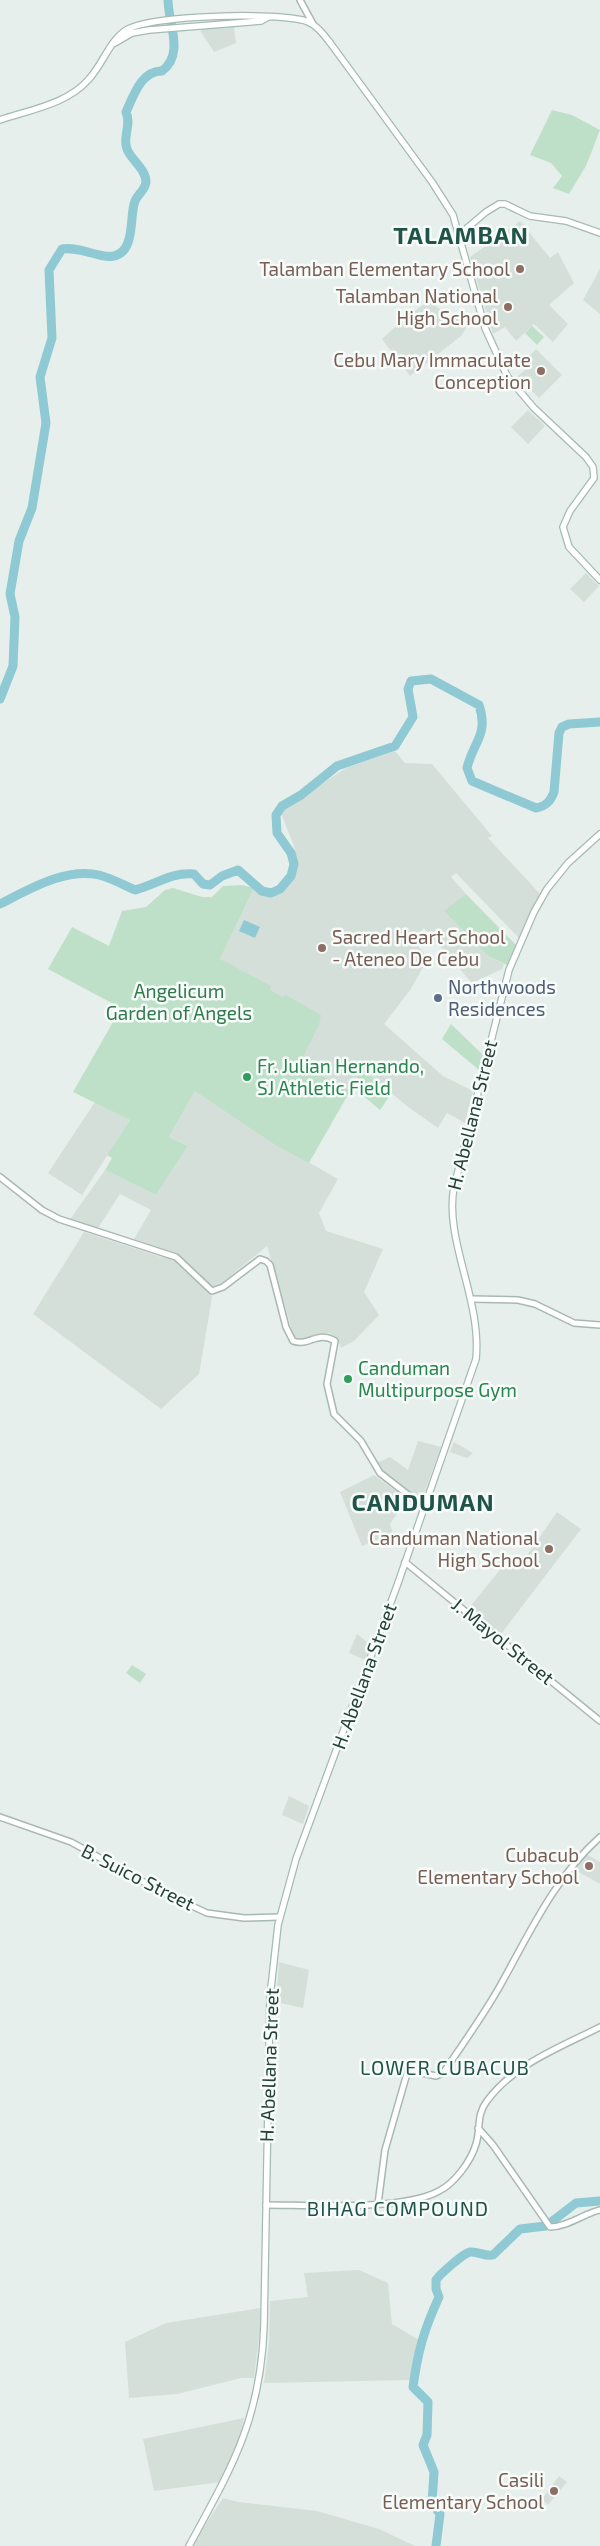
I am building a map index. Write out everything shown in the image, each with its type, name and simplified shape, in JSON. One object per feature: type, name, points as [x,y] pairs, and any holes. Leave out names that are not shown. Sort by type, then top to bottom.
[{"type":"main road","points":[[0,120],[71,95],[90,79],[116,39],[129,29],[183,19],[261,21],[268,17],[296,19],[313,24],[331,44],[432,182],[453,215],[486,328],[507,376],[534,408],[586,457],[593,467],[594,478],[570,511],[563,527],[569,547],[600,580]]},
{"type":"main road","points":[[115,43],[132,33],[220,20]]},
{"type":"main road","points":[[460,234],[486,212],[499,204],[506,204],[530,216],[566,221],[600,233]]},
{"type":"main road","name":"H. Abellana Street","points":[[189,2546],[237,2458],[257,2392],[264,2341],[270,1996],[272,1958],[279,1917],[296,1859],[474,1370],[477,1344],[471,1299],[452,1211],[452,1197],[502,993],[509,970],[534,912],[547,889],[568,863],[600,834]]},
{"type":"street","points":[[300,0],[313,24]]},
{"type":"street","points":[[0,1177],[54,1217],[176,1257],[212,1290],[223,1286],[260,1259],[266,1261],[270,1265],[286,1327],[292,1341],[302,1343],[322,1336],[335,1341],[328,1384],[334,1414],[361,1440],[380,1473],[425,1508]]},
{"type":"street","points":[[471,1299],[518,1300],[535,1304],[574,1322],[600,1325]]},
{"type":"street","name":"J. Mayol Street","points":[[405,1562],[600,1721]]},
{"type":"street","name":"B. Suico Street","points":[[0,1817],[71,1842],[160,1891],[207,1912],[244,1918],[279,1917]]},
{"type":"street","points":[[378,2204],[385,2150],[408,2070],[436,2076],[444,2073],[492,2000],[534,1923],[565,1876],[600,1837]]},
{"type":"street","points":[[266,2205],[378,2204],[430,2195],[447,2186],[462,2169],[476,2146],[481,2109],[500,2085],[532,2062],[600,2027]]},
{"type":"street","points":[[478,2128],[548,2224],[559,2227],[588,2213],[600,2210]]},
{"type":"shaded area","points":[[234,26],[236,43],[214,52],[198,27]]},
{"type":"shaded area","name":"Talamban Elementary School","points":[[520,221],[550,258],[558,252],[574,283],[549,305],[568,324],[553,342],[534,324],[516,341],[505,327],[493,334],[470,257]]},
{"type":"shaded area","points":[[600,269],[600,314],[583,300]]},
{"type":"shaded area","points":[[430,300],[450,319],[460,315],[467,327],[461,336],[410,376],[382,339],[406,317]]},
{"type":"shaded area","name":"Cebu Mary Immaculate Conception","points":[[536,349],[562,375],[539,398],[517,377],[528,367],[523,362]]},
{"type":"shaded area","points":[[528,410],[545,426],[528,444],[511,427]]},
{"type":"shaded area","points":[[586,573],[599,586],[584,602],[570,589]]},
{"type":"shaded area","points":[[395,751],[405,763],[432,764],[492,836],[488,838],[541,895],[534,905],[519,938],[456,873],[451,877],[466,894],[445,912],[488,956],[504,964],[502,969],[472,983],[424,928],[412,939],[428,958],[411,989],[384,1024],[443,1076],[473,1091],[465,1123],[447,1113],[438,1128],[408,1107],[361,1067],[350,1091],[300,1063],[263,1136],[338,1179],[319,1213],[326,1231],[383,1249],[364,1292],[379,1315],[354,1341],[341,1348],[338,1339],[330,1333],[320,1333],[304,1339],[294,1337],[267,1246],[223,1282],[211,1287],[177,1253],[134,1239],[151,1210],[120,1194],[98,1228],[69,1221],[105,1170],[156,1195],[188,1146],[169,1137],[195,1091],[220,959],[254,888],[271,896],[279,892],[297,865],[294,846],[281,813],[286,807],[346,768]]},
{"type":"shaded area","points":[[95,1102],[130,1120],[82,1195],[48,1173]]},
{"type":"shaded area","points":[[84,1232],[161,1257],[174,1258],[187,1268],[212,1297],[199,1374],[161,1409],[33,1314]]},
{"type":"shaded area","points":[[418,1441],[441,1447],[421,1502],[393,1482],[376,1463],[390,1457],[408,1470]]},
{"type":"shaded area","points":[[454,1442],[473,1453],[467,1458],[450,1452]]},
{"type":"shaded area","points":[[374,1475],[407,1499],[390,1524],[393,1533],[362,1546],[340,1492]]},
{"type":"shaded area","points":[[557,1512],[581,1529],[501,1634],[468,1609],[508,1560],[518,1568]]},
{"type":"shaded area","points":[[357,1634],[367,1642],[371,1641],[365,1660],[349,1653]]},
{"type":"shaded area","points":[[289,1796],[309,1806],[303,1824],[282,1815]]},
{"type":"shaded area","name":"Cubacub Elementary School","points":[[586,1854],[600,1862],[600,1884],[575,1870]]},
{"type":"shaded area","points":[[279,1962],[309,1970],[303,2008],[276,2002]]},
{"type":"shaded area","points":[[359,2270],[388,2283],[392,2324],[419,2340],[411,2380],[264,2383],[269,2343],[270,2301],[308,2297],[304,2273]]},
{"type":"shaded area","points":[[260,2308],[260,2330],[254,2378],[241,2378],[177,2394],[129,2398],[125,2342],[166,2323]]},
{"type":"shaded area","points":[[244,2418],[239,2439],[220,2482],[154,2491],[143,2439]]},
{"type":"shaded area","name":"Casili Elementary School","points":[[559,2476],[567,2482],[548,2505],[542,2499]]},
{"type":"shaded area","points":[[223,2498],[239,2502],[317,2511],[379,2529],[415,2546],[191,2546]]},
{"type":"green space","points":[[552,110],[572,115],[600,130],[586,166],[569,194],[553,188],[562,176],[551,163],[530,155]]},
{"type":"green space","points":[[532,326],[544,337],[537,345],[525,333]]},
{"type":"green space","name":"Angelicum Garden of Angels","points":[[242,885],[254,888],[220,959],[271,986],[270,990],[282,997],[286,995],[321,1015],[319,1025],[300,1063],[350,1091],[309,1163],[277,1146],[195,1091],[169,1137],[188,1146],[156,1195],[105,1170],[112,1158],[107,1155],[130,1120],[73,1092],[121,1008],[48,969],[72,927],[109,946],[122,911],[146,907],[165,890],[173,888],[202,897],[212,897],[223,886]]},
{"type":"green space","points":[[466,894],[516,945],[507,965],[488,956],[444,911]]},
{"type":"green space","points":[[451,1024],[483,1055],[479,1070],[442,1039]]},
{"type":"green space","points":[[361,1067],[391,1094],[380,1110],[353,1087]]},
{"type":"green space","points":[[132,1665],[146,1674],[140,1683],[126,1673]]},
{"type":"water","points":[[244,920],[260,927],[255,938],[239,931]]},
{"type":"waterway","points":[[0,699],[13,666],[15,617],[10,594],[19,541],[32,508],[46,423],[40,377],[52,338],[49,270],[62,249],[76,249],[102,256],[114,256],[121,253],[126,247],[129,240],[133,207],[146,182],[144,173],[127,149],[128,117],[126,112],[143,79],[155,72],[162,71],[169,64],[173,56],[174,38],[168,0]]},
{"type":"waterway","points":[[0,904],[48,881],[86,873],[104,876],[135,890],[170,877],[185,874],[194,874],[203,884],[210,885],[222,876],[238,870],[262,891],[271,893],[280,889],[291,876],[294,864],[291,853],[277,833],[276,815],[282,806],[301,795],[337,766],[395,746],[413,717],[408,689],[411,681],[431,679],[479,705],[482,715],[481,731],[467,768],[472,781],[536,808],[547,803],[554,792],[559,733],[562,727],[569,724],[600,722]]},
{"type":"waterway","points":[[436,2546],[440,2514],[432,2503],[434,2472],[423,2445],[427,2435],[428,2402],[413,2387],[422,2340],[439,2297],[436,2289],[436,2280],[452,2264],[467,2253],[493,2255],[520,2229],[546,2226],[576,2203],[600,2201]]},
{"type":"place","name":"Talamban Elementary School","points":[[520,269]]},
{"type":"place","name":"Talamban National High School","points":[[508,307]]},
{"type":"place","name":"Cebu Mary Immaculate Conception","points":[[541,371]]},
{"type":"place","name":"Sacred Heart School - Ateneo De Cebu","points":[[322,948]]},
{"type":"place","name":"Northwoods Residences","points":[[438,998]]},
{"type":"place","name":"Fr. Julian Hernando, SJ Athletic Field","points":[[247,1077]]},
{"type":"place","name":"Canduman Multipurpose Gym","points":[[348,1379]]},
{"type":"place","name":"Canduman National High School","points":[[549,1549]]},
{"type":"place","name":"Cubacub Elementary School","points":[[589,1866]]},
{"type":"place","name":"Casili Elementary School","points":[[554,2491]]},
{"type":"district","name":"TALAMBAN","points":[[461,236]]},
{"type":"district","name":"CANDUMAN","points":[[423,1503]]},
{"type":"district","name":"LOWER CUBACUB","points":[[445,2068]]},
{"type":"district","name":"BIHAG COMPOUND","points":[[398,2209]]}]
